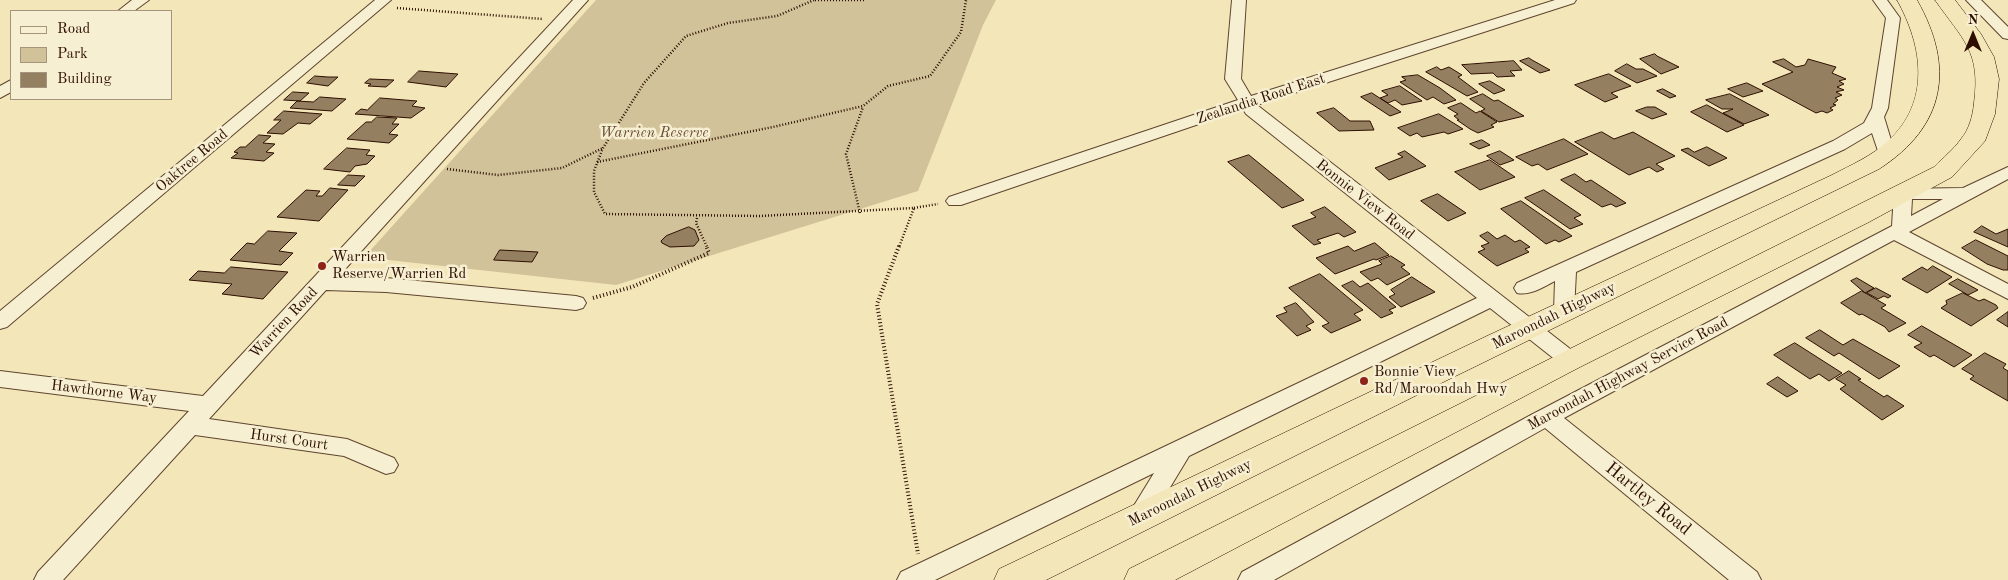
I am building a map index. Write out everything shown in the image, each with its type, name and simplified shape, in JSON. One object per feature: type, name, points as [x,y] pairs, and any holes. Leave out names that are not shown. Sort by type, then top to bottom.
[{"type":"highway","name":"Maroondah Highway","points":[[1012,580],[1564,311],[1856,173],[1903,141],[1926,103],[1930,58],[1928,47],[1922,27],[1907,0]]},
{"type":"highway","points":[[1142,580],[1570,360],[1943,172],[1973,141],[1984,114],[1988,79],[1983,57],[1971,34],[1945,0]]},
{"type":"street","points":[[127,10],[142,0]]},
{"type":"street","name":"Warrien Road","points":[[47,580],[581,0]]},
{"type":"street","name":"Bonnie View Road","points":[[1239,0],[1233,79],[1252,111],[1490,300],[1570,360]]},
{"type":"street","name":"Zealandia Road East","points":[[955,201],[1246,103],[1569,0]]},
{"type":"street","points":[[1524,288],[1839,145],[1871,126],[1880,108],[1893,18],[1880,0]]},
{"type":"street","points":[[1973,0],[2008,34]]},
{"type":"street","name":"Oaktree Road","points":[[0,322],[380,3]]},
{"type":"street","points":[[1876,117],[1886,153]]},
{"type":"street","name":"Maroondah Highway Service Road","points":[[1251,580],[1547,417],[2007,175]]},
{"type":"street","points":[[1969,194],[1903,193],[1898,232],[2008,292]]},
{"type":"street","points":[[1564,311],[1566,269]]},
{"type":"street","points":[[321,283],[386,286],[576,304]]},
{"type":"street","points":[[916,577],[1490,300]]},
{"type":"street","name":"Hawthorne Way","points":[[0,379],[208,405]]},
{"type":"street","name":"Hartley Road","points":[[1547,417],[1748,580]]},
{"type":"street","name":"Hurst Court","points":[[189,426],[347,448],[386,465]]},
{"type":"street","points":[[1139,517],[1180,451]]},
{"type":"path","points":[[864,0],[814,0],[777,16],[728,23],[686,36],[644,83],[603,148],[594,171],[594,192],[605,214],[698,218],[826,216],[914,208],[955,201]]},
{"type":"path","points":[[597,162],[773,127],[863,106],[888,86],[930,76],[961,32],[966,0]]},
{"type":"path","points":[[380,3],[563,20]]},
{"type":"path","points":[[860,213],[846,154],[863,106]]},
{"type":"path","points":[[427,168],[498,175],[562,168],[603,148]]},
{"type":"path","points":[[914,208],[877,304],[916,577]]},
{"type":"path","points":[[576,304],[632,287],[709,253],[696,223],[698,218]]},
{"type":"green space","name":"Warrien Reserve","points":[[596,0],[996,0],[983,25],[918,191],[616,285],[370,258],[368,253]]},
{"type":"building","points":[[1655,54],[1679,67],[1661,74],[1640,59]]},
{"type":"building","points":[[1529,58],[1550,70],[1540,73],[1520,61]]},
{"type":"building","points":[[1784,59],[1796,67],[1805,65],[1808,59],[1836,67],[1832,73],[1846,79],[1839,81],[1844,84],[1837,87],[1844,90],[1836,92],[1842,95],[1835,98],[1838,100],[1833,104],[1836,105],[1830,108],[1833,110],[1827,113],[1822,111],[1816,113],[1762,84],[1793,72],[1773,62]]},
{"type":"building","points":[[1514,61],[1522,70],[1510,71],[1515,76],[1497,77],[1493,73],[1471,74],[1462,65]]},
{"type":"building","points":[[1627,64],[1657,76],[1637,83],[1615,71]]},
{"type":"building","points":[[1437,67],[1441,70],[1449,67],[1462,75],[1458,77],[1478,92],[1467,96],[1426,72]]},
{"type":"building","points":[[419,71],[458,74],[446,87],[408,82]]},
{"type":"building","points":[[1609,74],[1631,86],[1611,93],[1618,97],[1605,102],[1575,85]]},
{"type":"building","points":[[1418,75],[1456,100],[1444,104],[1433,97],[1427,100],[1400,82],[1406,80],[1402,77]]},
{"type":"building","points":[[315,76],[338,77],[328,86],[307,83]]},
{"type":"building","points":[[370,79],[394,80],[386,87],[368,86],[371,84],[365,83]]},
{"type":"building","points":[[1490,81],[1505,90],[1494,94],[1479,84]]},
{"type":"building","points":[[1747,83],[1763,91],[1743,97],[1728,89]]},
{"type":"building","points":[[1400,86],[1422,101],[1402,105],[1395,100],[1388,103],[1380,98],[1388,95],[1382,91]]},
{"type":"building","points":[[1663,89],[1676,96],[1670,98],[1657,91]]},
{"type":"building","points":[[293,92],[309,93],[300,101],[284,100]]},
{"type":"building","points":[[1372,93],[1401,112],[1390,116],[1361,97]]},
{"type":"building","points":[[1483,94],[1494,101],[1498,100],[1524,116],[1499,122],[1481,111],[1485,109],[1470,99]]},
{"type":"building","points":[[1730,94],[1769,115],[1744,124],[1723,113],[1733,109],[1722,109],[1706,100]]},
{"type":"building","points":[[320,97],[346,99],[332,111],[290,108],[297,101],[313,102]]},
{"type":"building","points":[[380,98],[417,101],[412,106],[425,108],[411,118],[355,114],[361,109],[367,110]]},
{"type":"building","points":[[1461,103],[1476,113],[1480,111],[1497,122],[1491,125],[1494,127],[1478,133],[1457,120],[1459,120],[1454,116],[1458,114],[1448,108]]},
{"type":"building","points":[[1707,105],[1744,125],[1727,132],[1691,112]]},
{"type":"building","points":[[1647,107],[1655,107],[1667,114],[1652,119],[1636,111]]},
{"type":"building","points":[[1334,108],[1350,121],[1370,121],[1374,130],[1339,131],[1317,113]]},
{"type":"building","points":[[284,111],[322,114],[310,124],[298,123],[283,134],[267,133],[281,120],[274,120]]},
{"type":"building","points":[[1439,114],[1463,129],[1448,134],[1444,132],[1422,137],[1417,133],[1410,136],[1398,128]]},
{"type":"building","points":[[377,117],[397,118],[392,124],[399,124],[389,134],[398,135],[389,143],[347,139],[366,122],[371,122]]},
{"type":"building","points":[[1602,132],[1614,139],[1633,132],[1675,156],[1656,164],[1664,169],[1657,172],[1649,167],[1629,175],[1575,142]]},
{"type":"building","points":[[259,135],[271,136],[263,143],[275,144],[266,152],[274,153],[264,161],[231,158],[238,153],[234,152],[240,147],[245,147]]},
{"type":"building","points":[[1564,139],[1588,154],[1547,170],[1538,164],[1532,166],[1516,157]]},
{"type":"building","points":[[1482,140],[1490,145],[1479,149],[1470,144]]},
{"type":"building","points":[[1707,147],[1727,158],[1709,166],[1681,150],[1688,148],[1694,152]]},
{"type":"building","points":[[347,148],[370,150],[366,155],[375,156],[367,164],[355,166],[350,172],[324,169]]},
{"type":"building","points":[[1405,151],[1426,166],[1389,180],[1375,168],[1403,157],[1398,154]]},
{"type":"building","points":[[1500,151],[1514,160],[1500,165],[1487,156]]},
{"type":"building","points":[[1249,155],[1304,200],[1282,208],[1228,162]]},
{"type":"building","points":[[1490,160],[1515,177],[1480,190],[1455,172]]},
{"type":"building","points":[[1575,174],[1586,182],[1591,180],[1626,203],[1616,207],[1611,204],[1602,207],[1561,180]]},
{"type":"building","points":[[348,175],[365,176],[355,186],[338,185]]},
{"type":"building","points":[[330,188],[348,190],[319,221],[277,217],[306,190],[320,191],[316,196],[322,196]]},
{"type":"building","points":[[1544,190],[1581,215],[1574,218],[1583,224],[1570,229],[1525,198]]},
{"type":"building","points":[[1438,194],[1466,213],[1448,221],[1421,201]]},
{"type":"building","points":[[1521,201],[1572,236],[1559,242],[1555,240],[1546,244],[1501,209]]},
{"type":"building","points":[[1325,207],[1356,232],[1344,237],[1338,233],[1317,240],[1321,243],[1314,245],[1292,226],[1316,217],[1311,213]]},
{"type":"building","points":[[1982,226],[1996,234],[2008,229],[2008,247],[1974,232]]},
{"type":"building","points":[[689,227],[695,230],[699,240],[694,246],[670,247],[662,243],[661,241],[666,236]]},
{"type":"building","points":[[268,231],[297,233],[279,251],[293,253],[281,265],[230,260],[247,243],[254,244]]},
{"type":"building","points":[[1488,232],[1497,239],[1505,235],[1515,242],[1520,240],[1530,247],[1525,249],[1529,252],[1497,266],[1478,252],[1485,249],[1481,246],[1489,243],[1480,236]]},
{"type":"building","points":[[1976,240],[2008,256],[2008,270],[1987,264],[1962,248]]},
{"type":"building","points":[[1375,243],[1389,255],[1335,274],[1316,258],[1348,246],[1354,251]]},
{"type":"building","points":[[500,250],[538,252],[532,262],[494,260]]},
{"type":"building","points":[[1391,256],[1405,265],[1401,267],[1410,274],[1387,285],[1378,278],[1371,281],[1360,272],[1382,264],[1379,261]]},
{"type":"building","points":[[1933,266],[1952,277],[1927,293],[1902,279],[1922,267],[1927,270]]},
{"type":"building","points":[[231,267],[288,272],[263,299],[222,294],[232,284],[189,280],[198,271],[224,273]]},
{"type":"building","points":[[1320,274],[1363,310],[1354,314],[1361,320],[1331,333],[1322,326],[1329,323],[1289,288]]},
{"type":"building","points":[[1412,277],[1435,292],[1401,307],[1389,297],[1395,294],[1391,290]]},
{"type":"building","points":[[1857,278],[1874,288],[1865,293],[1851,281]]},
{"type":"building","points":[[1958,279],[1978,290],[1968,295],[1949,284]]},
{"type":"building","points":[[1353,281],[1360,287],[1368,283],[1396,307],[1389,310],[1393,313],[1381,318],[1342,286]]},
{"type":"building","points":[[1876,288],[1891,296],[1888,298],[1884,296],[1878,299],[1867,293]]},
{"type":"building","points":[[1862,291],[1886,305],[1881,308],[1906,323],[1889,332],[1885,327],[1862,314],[1859,315],[1841,303]]},
{"type":"building","points":[[1963,293],[1979,301],[1984,299],[1998,308],[1971,326],[1941,308],[1947,304],[1946,301]]},
{"type":"building","points":[[1296,303],[1314,322],[1306,326],[1311,330],[1297,336],[1276,316],[1287,312],[1284,308]]},
{"type":"building","points":[[2008,312],[2008,327],[1997,320]]},
{"type":"building","points":[[1922,326],[1972,355],[1954,367],[1934,355],[1930,357],[1914,347],[1922,343],[1908,335]]},
{"type":"building","points":[[1820,330],[1843,345],[1853,339],[1900,366],[1879,379],[1839,353],[1834,356],[1806,338]]},
{"type":"building","points":[[1795,343],[1842,373],[1829,381],[1819,374],[1810,379],[1774,355]]},
{"type":"building","points":[[1985,353],[2006,364],[2003,368],[2008,371],[2008,401],[1970,379],[1974,376],[1962,369]]},
{"type":"building","points":[[1849,371],[1861,379],[1858,380],[1884,397],[1887,395],[1904,406],[1882,420],[1840,389],[1846,385],[1836,379]]},
{"type":"building","points":[[1778,377],[1798,391],[1787,397],[1767,384]]},
{"type":"place","name":"Warrien Reserve/Warrien Rd","points":[[322,266]]},
{"type":"place","name":"Bonnie View Rd/Maroondah Hwy","points":[[1364,381]]}]
